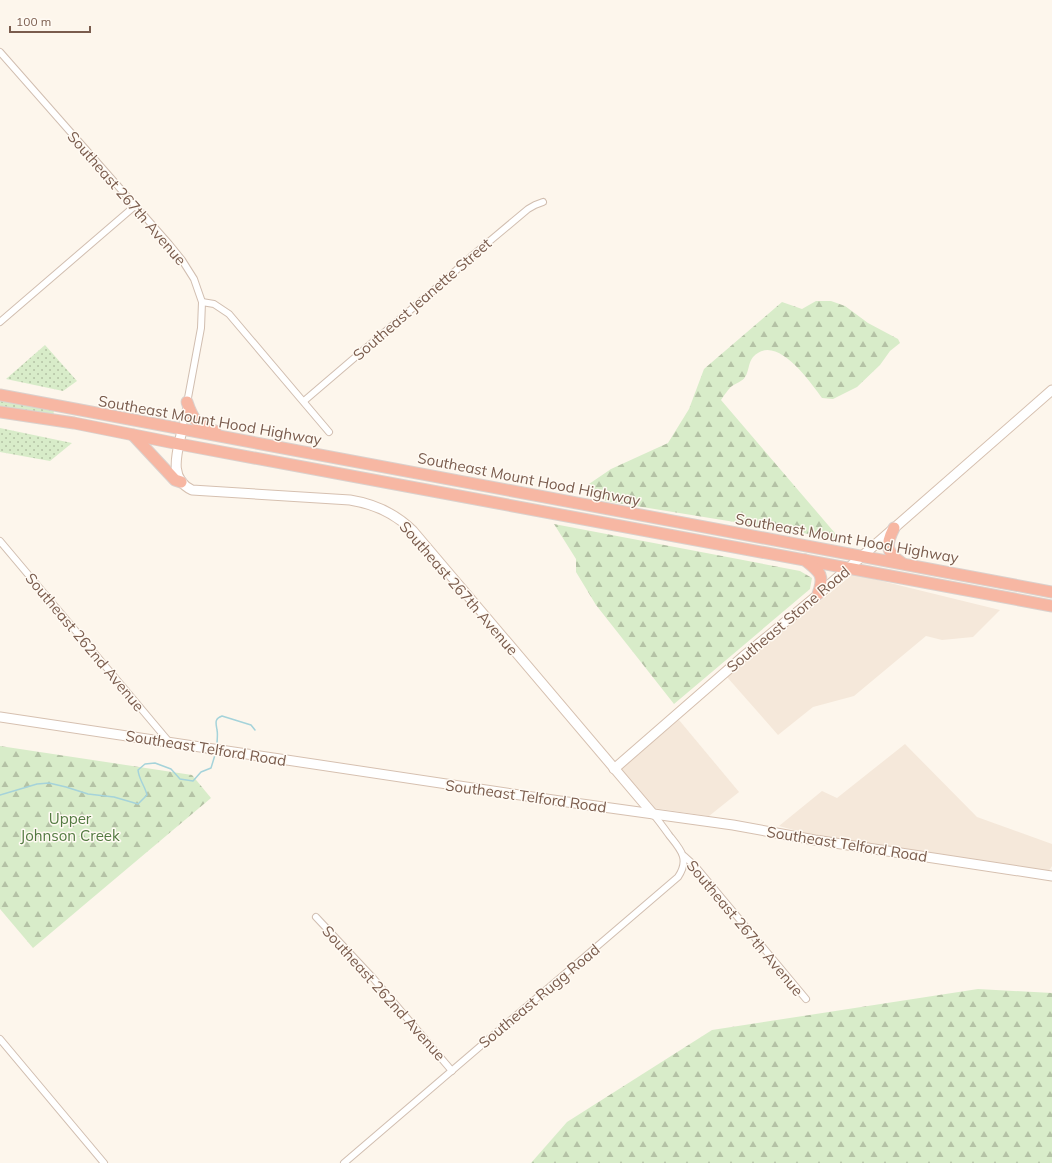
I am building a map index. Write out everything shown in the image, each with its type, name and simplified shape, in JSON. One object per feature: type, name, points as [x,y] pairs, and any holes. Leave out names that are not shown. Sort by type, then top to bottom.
[{"type":"highway","name":"Southeast Mount Hood Highway","points":[[0,396],[291,450],[856,562],[1052,606]]},
{"type":"highway","points":[[187,402],[192,417],[199,424],[238,440]]},
{"type":"highway","name":"Southeast Mount Hood Highway","points":[[0,412],[74,423],[179,444],[803,559],[903,564],[1052,592]]},
{"type":"highway","points":[[74,423],[109,422],[171,434],[182,430]]},
{"type":"highway","points":[[132,434],[175,480],[181,482]]},
{"type":"highway","points":[[179,444],[190,439],[257,452],[291,450]]},
{"type":"highway","points":[[894,528],[888,542],[889,550],[894,558],[903,564]]},
{"type":"highway","points":[[749,549],[763,546],[785,548],[936,578],[956,579],[972,577]]},
{"type":"highway","points":[[803,559],[821,575],[822,582],[818,594]]},
{"type":"street","name":"Southeast 267th Avenue","points":[[0,52],[136,205],[182,260],[194,279],[202,302]]},
{"type":"street","name":"Southeast Jeanette Street","points":[[304,401],[442,283],[472,255],[528,209],[535,204],[543,202]]},
{"type":"street","points":[[0,322],[136,205]]},
{"type":"street","points":[[181,482],[176,471],[176,465],[201,328],[202,302],[214,304],[229,314],[329,432]]},
{"type":"street","name":"Southeast Stone Road","points":[[614,769],[745,655],[856,562],[1052,390]]},
{"type":"street","name":"Southeast 267th Avenue","points":[[181,482],[188,488],[202,491],[353,500],[371,504],[398,518],[413,531],[653,814]]},
{"type":"street","name":"Southeast 262nd Avenue","points":[[0,541],[170,743]]},
{"type":"street","name":"Southeast Telford Road","points":[[0,717],[733,826],[1052,876]]},
{"type":"street","points":[[653,814],[676,843],[684,856]]},
{"type":"street","name":"Southeast 267th Avenue","points":[[684,856],[695,866],[806,999]]},
{"type":"street","name":"Southeast Rugg Road","points":[[344,1163],[674,882],[683,867],[684,856]]},
{"type":"street","name":"Southeast 262nd Avenue","points":[[316,917],[370,974],[452,1071]]},
{"type":"street","points":[[0,1039],[104,1163]]},
{"type":"shaded area","points":[[853,574],[1000,610],[973,637],[942,640],[926,636],[854,696],[813,707],[778,735],[727,677]]},
{"type":"shaded area","points":[[679,720],[739,792],[709,816],[653,808],[620,769]]},
{"type":"shaded area","points":[[905,744],[977,817],[1052,844],[1052,866],[1048,872],[823,838],[779,826],[822,791],[837,798]]},
{"type":"green space","points":[[816,301],[831,301],[845,306],[868,323],[898,339],[900,343],[890,351],[880,365],[857,387],[833,399],[822,398],[801,371],[782,355],[772,351],[762,351],[751,359],[744,378],[731,387],[721,400],[840,539],[605,501],[589,484],[611,469],[668,443],[689,409],[704,369],[782,302],[802,309]]},
{"type":"green space","points":[[45,345],[77,381],[63,391],[6,379]]},
{"type":"green space","points":[[0,400],[54,411],[53,415],[0,406]]},
{"type":"green space","points":[[0,428],[72,443],[50,461],[0,452]]},
{"type":"green space","points":[[554,524],[800,571],[812,578],[810,589],[674,704],[596,605],[576,572],[576,559]]},
{"type":"green space","name":"Upper Johnson Creek","points":[[0,746],[192,775],[211,798],[33,948],[0,909]]},
{"type":"green space","points":[[978,989],[1052,993],[1052,1163],[531,1163],[567,1122],[712,1030]]},
{"type":"waterway","points":[[217,744],[216,722],[218,718],[222,716],[251,725],[255,730]]},
{"type":"waterway","points":[[0,795],[37,784],[49,783],[88,794],[114,797],[138,804],[147,795],[138,770],[145,764],[155,763],[171,769],[180,779],[193,781],[201,772],[211,768],[215,755]]}]
